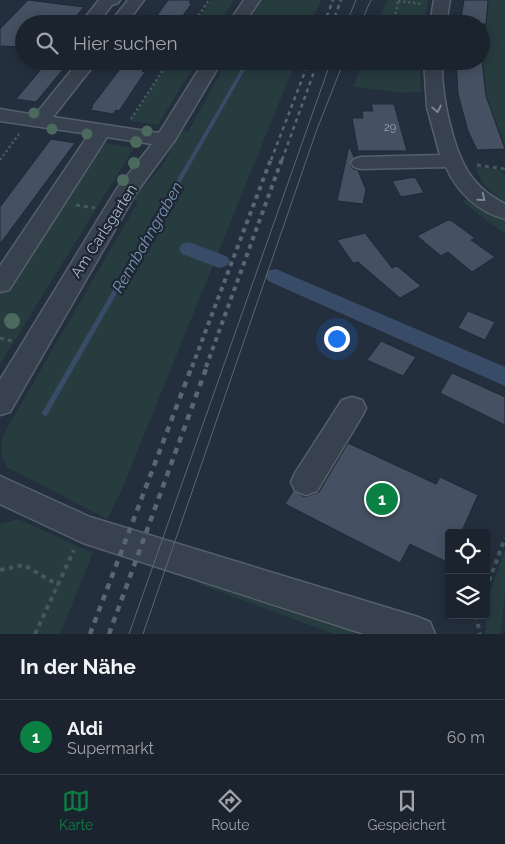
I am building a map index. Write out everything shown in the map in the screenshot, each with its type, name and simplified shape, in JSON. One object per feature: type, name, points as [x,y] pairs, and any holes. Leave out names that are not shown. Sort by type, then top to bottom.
[{"type":"street","points":[[95,15],[106,2],[112,0]]},
{"type":"street","points":[[131,0],[136,0]]},
{"type":"street","points":[[125,15],[136,0]]},
{"type":"street","points":[[242,15],[252,0]]},
{"type":"street","points":[[436,2],[437,15]]},
{"type":"street","points":[[32,125],[80,70]]},
{"type":"street","name":"Am Carlsgarten","points":[[0,404],[127,190],[142,173],[165,140],[208,70]]},
{"type":"street","points":[[433,70],[436,107],[450,158],[462,179],[474,192],[505,212]]},
{"type":"street","points":[[0,115],[32,125],[102,130],[165,140]]},
{"type":"street","points":[[0,284],[102,130]]},
{"type":"street","points":[[362,163],[450,158]]},
{"type":"street","points":[[306,482],[352,408]]},
{"type":"street","points":[[0,489],[83,529],[418,634]]},
{"type":"path","points":[[199,15],[209,0]]},
{"type":"path","points":[[396,15],[398,1],[436,2]]},
{"type":"path","points":[[128,123],[163,70]]},
{"type":"path","points":[[0,160],[32,125]]},
{"type":"path","points":[[450,158],[505,170]]},
{"type":"path","points":[[0,338],[18,342]]},
{"type":"path","points":[[35,634],[83,529]]},
{"type":"path","points":[[490,578],[505,538]]},
{"type":"path","points":[[0,570],[24,564],[58,585]]},
{"type":"path","points":[[477,619],[480,634]]},
{"type":"green space","points":[[211,0],[234,0],[225,15],[201,15]]},
{"type":"green space","points":[[259,0],[321,0],[315,15],[253,15],[255,11],[250,9]]},
{"type":"green space","points":[[387,0],[428,0],[426,15],[381,15]]},
{"type":"green space","points":[[488,0],[505,0],[505,145],[486,96],[483,70],[490,70],[490,15],[487,15]]},
{"type":"green space","points":[[164,70],[192,70],[158,125],[131,121]]},
{"type":"green space","points":[[222,70],[292,70],[122,489],[107,519],[7,467],[2,452],[3,435],[138,202],[132,199],[162,166],[181,131],[188,132]]},
{"type":"green space","points":[[360,70],[420,70],[421,92],[405,93],[353,87]]},
{"type":"green space","points":[[98,142],[134,148],[0,364],[0,287]]},
{"type":"green space","points":[[475,166],[500,170],[505,175],[505,203],[483,184]]},
{"type":"green space","points":[[473,198],[505,222],[505,233],[462,201]]},
{"type":"green space","points":[[298,280],[505,373],[505,384],[296,288]]},
{"type":"green space","points":[[18,519],[93,553],[60,634],[0,634],[0,524]]},
{"type":"green space","points":[[505,550],[505,596],[500,634],[485,634],[486,619],[490,619],[490,591]]},
{"type":"green space","points":[[176,568],[392,634],[334,634],[201,585]]},
{"type":"building","points":[[28,0],[84,7],[77,15],[15,15],[15,47],[0,46],[0,29]]},
{"type":"building","points":[[168,0],[191,0],[189,3],[192,3],[183,15],[157,15]]},
{"type":"building","points":[[464,0],[488,0],[487,15],[462,15]]},
{"type":"building","points":[[40,70],[63,70],[36,102],[16,99]]},
{"type":"building","points":[[119,70],[143,70],[145,72],[119,111],[116,110],[113,114],[90,110],[93,107],[91,107]]},
{"type":"building","points":[[457,70],[483,70],[486,96],[505,149],[477,150],[468,131],[458,94]]},
{"type":"building","points":[[371,104],[394,104],[407,151],[358,151],[352,118],[363,118],[362,111],[373,111]]},
{"type":"building","points":[[51,139],[75,143],[0,244],[0,207]]},
{"type":"building","points":[[349,146],[354,157],[350,164],[353,169],[358,170],[366,190],[363,204],[337,201]]},
{"type":"building","points":[[415,177],[424,193],[401,197],[392,181]]},
{"type":"building","points":[[448,220],[475,238],[471,240],[495,257],[472,272],[448,252],[441,256],[417,236]]},
{"type":"building","points":[[365,233],[392,268],[397,266],[421,286],[400,298],[358,262],[353,263],[337,240]]},
{"type":"building","points":[[468,311],[495,322],[485,340],[458,328]]},
{"type":"building","points":[[381,341],[416,357],[403,376],[367,360]]},
{"type":"building","points":[[452,373],[505,397],[505,425],[440,393]]},
{"type":"building","points":[[348,443],[436,484],[440,477],[478,495],[463,529],[445,529],[445,561],[410,544],[400,563],[285,504],[293,491],[305,497],[319,492]]},
{"type":"waterway","name":"Rennbahngraben","points":[[45,413],[243,70]]},
{"type":"waterway","name":"Rennbahngraben","points":[[189,249],[219,261]]},
{"type":"waterway","name":"Rennbahngraben","points":[[276,276],[505,377]]},
{"type":"tram line","points":[[350,15],[356,0]]},
{"type":"tram line","points":[[364,15],[371,0]]},
{"type":"tram line","points":[[129,634],[328,70]]},
{"type":"tram line","points":[[143,634],[317,129],[340,70]]},
{"type":"railway","points":[[327,15],[333,0]]},
{"type":"railway","points":[[335,15],[341,0]]},
{"type":"railway","points":[[271,160],[306,70]]},
{"type":"railway","points":[[282,160],[315,70]]},
{"type":"railway","points":[[192,367],[271,159]]},
{"type":"railway","points":[[206,367],[282,159]]},
{"type":"railway","points":[[90,634],[192,366]]},
{"type":"railway","points":[[109,634],[207,366]]},
{"type":"place","name":"Aldi","points":[[382,499]]}]
